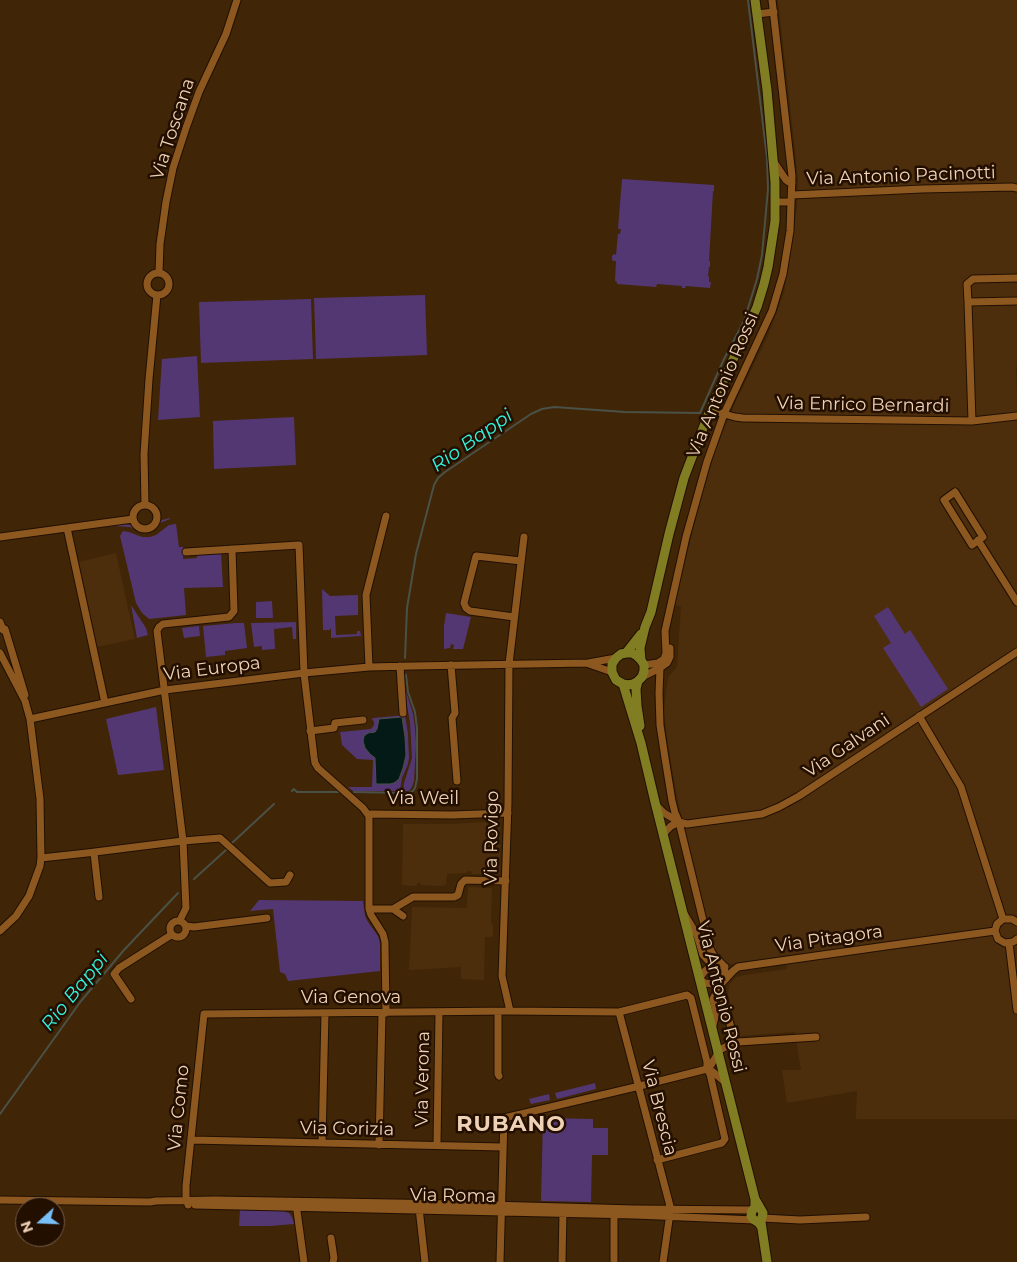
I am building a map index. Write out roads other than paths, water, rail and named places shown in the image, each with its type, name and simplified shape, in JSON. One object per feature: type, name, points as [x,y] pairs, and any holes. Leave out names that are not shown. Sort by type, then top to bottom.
[{"type":"main road","name":"Via Antonio Rossi","points":[[641,743],[636,689],[644,671],[640,648],[651,612],[684,478],[710,410],[752,320],[767,274],[773,235],[775,202],[774,162],[756,0]]},
{"type":"main road","name":"Via Antonio Rossi","points":[[616,658],[626,653],[645,627]]},
{"type":"main road","points":[[626,653],[632,653],[637,656],[642,663]]},
{"type":"main road","points":[[612,672],[612,664],[616,658]]},
{"type":"main road","name":"Via Antonio Rossi","points":[[612,672],[616,680],[623,684],[641,743],[654,802],[759,1215],[767,1262]]},
{"type":"main road","points":[[623,684],[634,684],[640,679]]},
{"type":"street","name":"Via Toscana","points":[[159,273],[160,244],[166,202],[174,168],[199,92],[226,34],[237,0]]},
{"type":"street","points":[[772,0],[791,159],[791,183]]},
{"type":"street","points":[[757,14],[774,12]]},
{"type":"street","name":"Via Antonio Pacinotti","points":[[774,162],[791,183],[792,198]]},
{"type":"street","name":"Via Antonio Pacinotti","points":[[775,191],[781,186],[791,183]]},
{"type":"street","name":"Via Antonio Pacinotti","points":[[775,202],[792,198],[922,189],[1015,187]]},
{"type":"street","name":"Via Antonio Rossi","points":[[642,663],[658,663],[664,660],[666,653],[665,631],[697,494],[724,414],[766,327],[778,295],[785,268],[792,198]]},
{"type":"street","name":"Via Toscana","points":[[159,273],[166,276],[169,283],[165,293],[157,296],[149,292],[146,285],[149,277],[159,273]]},
{"type":"street","points":[[972,421],[967,284],[974,279],[1017,278]]},
{"type":"street","name":"Via Toscana","points":[[133,519],[141,528],[149,528],[155,523],[157,515],[155,510],[145,504],[144,454],[157,296]]},
{"type":"street","points":[[968,302],[1017,301]]},
{"type":"street","name":"Via Enrico Bernardi","points":[[710,410],[743,418],[972,421],[1017,416]]},
{"type":"street","points":[[955,492],[983,536],[978,540],[972,545],[944,500],[955,492]]},
{"type":"street","points":[[0,537],[133,519],[136,509],[145,504]]},
{"type":"street","points":[[369,667],[366,596],[386,516]]},
{"type":"street","points":[[66,528],[105,702]]},
{"type":"street","name":"Via Rovigo","points":[[510,1012],[502,976],[508,812],[509,664],[524,537]]},
{"type":"street","points":[[978,540],[1017,602]]},
{"type":"street","points":[[186,552],[299,545],[304,673],[315,763],[318,768],[370,816],[369,909],[383,934],[385,942],[379,1144]]},
{"type":"street","points":[[180,920],[186,908],[183,841],[157,631],[163,624],[229,617],[234,611],[232,549]]},
{"type":"street","points":[[514,617],[470,611],[464,603],[476,556],[521,561]]},
{"type":"street","points":[[0,622],[25,692],[30,719],[40,799],[41,858],[29,896],[16,916],[0,931]]},
{"type":"street","name":"Via Antonio Rossi","points":[[665,638],[671,651],[668,664],[660,668],[659,693],[661,733],[672,801],[679,822],[710,949],[724,966]]},
{"type":"street","name":"Via Galvani","points":[[679,822],[687,824],[762,814],[779,807],[799,796],[1017,652]]},
{"type":"street","points":[[0,653],[26,701]]},
{"type":"street","name":"Via Europa","points":[[30,719],[165,690],[304,673],[369,667],[588,663],[616,658]]},
{"type":"street","name":"Via Europa","points":[[588,663],[612,672]]},
{"type":"street","points":[[451,665],[455,713],[452,718],[457,780]]},
{"type":"street","points":[[403,713],[404,666]]},
{"type":"street","points":[[640,679],[660,668]]},
{"type":"street","points":[[919,716],[961,787],[1003,919]]},
{"type":"street","points":[[310,731],[334,728],[335,724],[363,720]]},
{"type":"street","points":[[654,802],[664,813],[679,822]]},
{"type":"street","name":"Via Weil","points":[[370,816],[372,814],[452,815],[508,812]]},
{"type":"street","points":[[663,836],[671,826],[679,822]]},
{"type":"street","points":[[41,858],[220,838],[270,883],[286,882],[290,875]]},
{"type":"street","points":[[94,853],[99,897]]},
{"type":"street","points":[[369,909],[393,909],[413,897],[454,897],[458,894],[461,884],[465,880],[506,881]]},
{"type":"street","points":[[393,909],[403,916]]},
{"type":"street","points":[[682,909],[697,935],[702,955],[712,965],[699,979],[704,983],[720,985]]},
{"type":"street","points":[[186,926],[194,927],[267,918]]},
{"type":"street","points":[[1017,922],[1012,919],[1003,919],[997,924],[995,931],[998,939],[1005,943],[1017,939]]},
{"type":"street","points":[[175,920],[184,922],[186,926],[184,935],[180,937],[171,935],[169,926],[172,922],[175,920]]},
{"type":"street","name":"Via Pitagora","points":[[712,965],[738,967],[995,931]]},
{"type":"street","points":[[131,999],[114,974],[119,968],[171,935]]},
{"type":"street","points":[[1009,943],[1017,1010]]},
{"type":"street","points":[[724,966],[726,977]]},
{"type":"street","points":[[720,985],[718,979],[724,966]]},
{"type":"street","points":[[712,1029],[716,1013],[713,999],[726,977],[738,967]]},
{"type":"street","name":"Via Antonio Rossi","points":[[720,985],[734,1043]]},
{"type":"street","name":"Via Genova","points":[[204,1014],[619,1012],[687,996],[690,998]]},
{"type":"street","name":"Via Antonio Rossi","points":[[657,1160],[722,1142],[725,1139],[709,1067],[706,1062],[690,998]]},
{"type":"street","name":"Via Verona","points":[[437,1145],[439,1012]]},
{"type":"street","points":[[498,1012],[499,1076]]},
{"type":"street","name":"Via Brescia","points":[[619,1012],[670,1212]]},
{"type":"street","points":[[322,1143],[325,1013]]},
{"type":"street","name":"Via Como","points":[[187,1203],[186,1186],[204,1014]]},
{"type":"street","points":[[709,1067],[718,1052],[734,1043],[816,1037]]},
{"type":"street","points":[[500,1262],[504,1118],[638,1087],[715,1065],[722,1069]]},
{"type":"street","points":[[709,1067],[725,1082]]},
{"type":"street","name":"Via Gorizia","points":[[192,1140],[502,1147]]},
{"type":"street","name":"Via Roma","points":[[0,1200],[156,1201],[759,1215]]},
{"type":"street","points":[[297,1204],[304,1262]]},
{"type":"street","points":[[419,1207],[425,1262]]},
{"type":"street","points":[[562,1262],[563,1210]]},
{"type":"street","points":[[614,1211],[614,1262]]},
{"type":"street","points":[[663,1262],[670,1212]]},
{"type":"street","points":[[759,1215],[777,1219],[800,1220],[866,1217]]},
{"type":"street","points":[[332,1238],[333,1262]]},
{"type":"water","points":[[402,717],[406,755],[399,779],[390,784],[376,784],[375,758],[365,748],[364,736],[375,732],[379,719]]},
{"type":"waterway","name":"Rio Bappi","points":[[405,658],[407,608],[416,554],[434,485],[445,472],[531,414],[542,409],[554,407],[625,412],[700,413],[724,359],[744,321],[762,255],[768,189],[767,158],[748,0]]},
{"type":"waterway","name":"Rio Bappi","points":[[354,792],[408,793],[415,788],[417,779],[417,728],[406,675]]},
{"type":"waterway","name":"Rio Bappi","points":[[292,791],[294,789],[297,792],[339,792]]},
{"type":"waterway","name":"Rio Bappi","points":[[232,843],[274,804]]},
{"type":"waterway","points":[[194,879],[226,850]]},
{"type":"waterway","name":"Rio Bappi","points":[[0,1114],[81,1001],[124,950],[178,893]]},
{"type":"district","name":"RUBANO","points":[[511,1125]]}]
